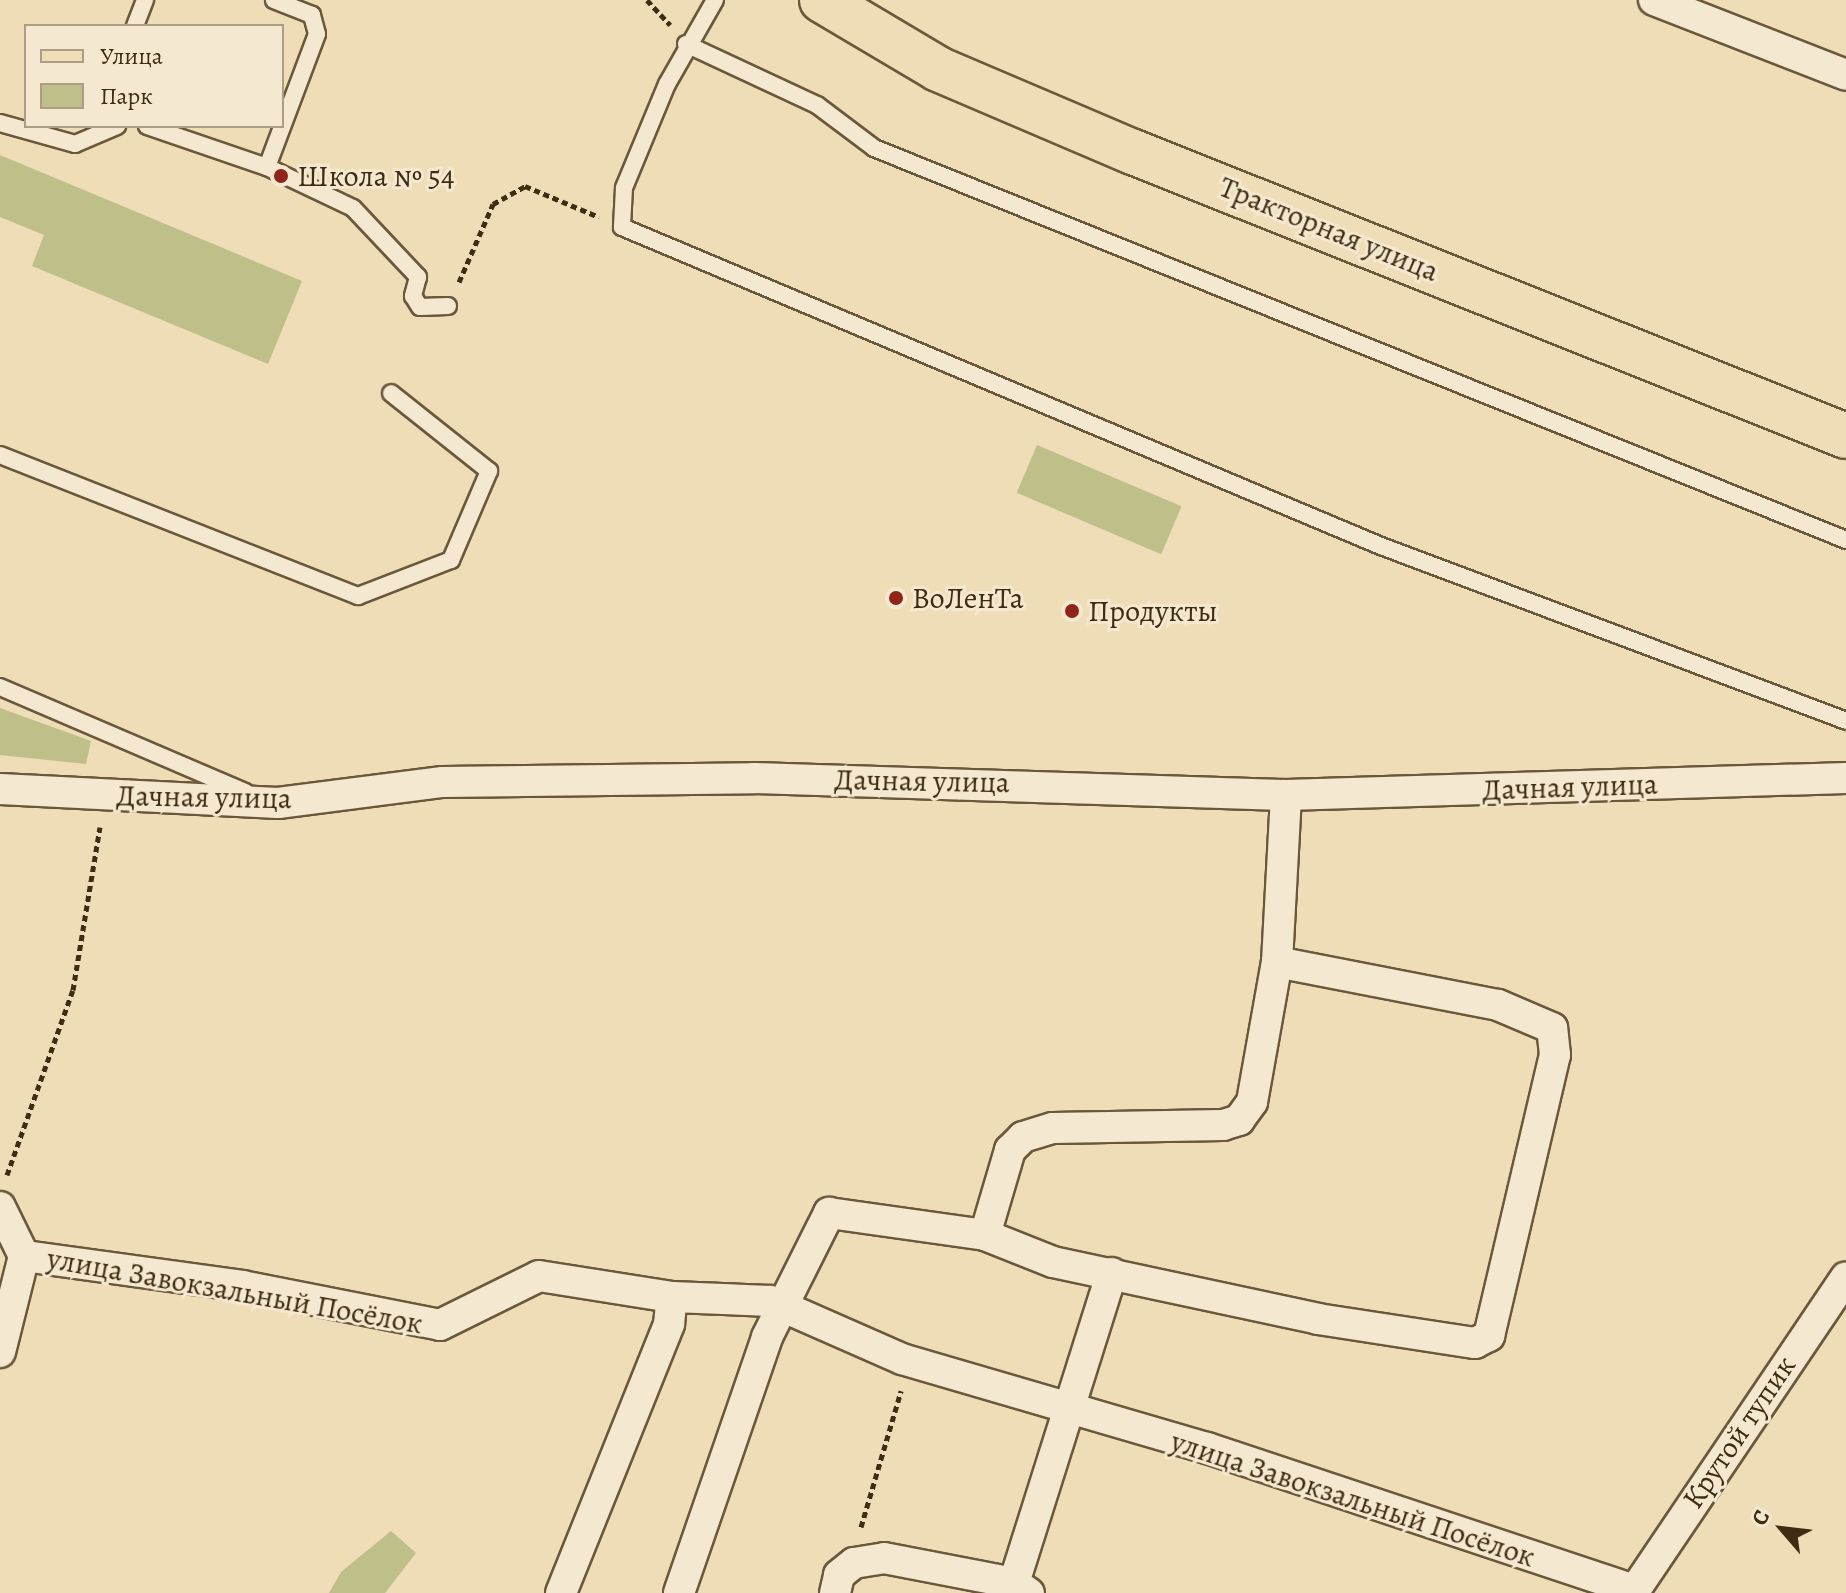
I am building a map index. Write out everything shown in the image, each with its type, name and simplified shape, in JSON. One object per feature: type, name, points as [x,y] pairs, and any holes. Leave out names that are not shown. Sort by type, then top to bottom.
[{"type":"main road","name":"Тракторная улица","points":[[822,0],[938,69],[1133,152],[1846,436]]},
{"type":"street","points":[[1654,0],[1846,75]]},
{"type":"street","name":"Дачная улица","points":[[0,789],[278,803],[443,782],[754,778],[1286,795],[1846,778]]},
{"type":"street","points":[[985,1235],[1010,1150],[1023,1137],[1053,1128],[1239,1120],[1252,1102],[1277,962],[1286,795]]},
{"type":"street","points":[[679,1593],[767,1337],[788,1305],[829,1213],[985,1235],[1053,1262],[1318,1319],[1475,1343],[1498,1319],[1555,1055],[1552,1028],[1498,1005],[1277,962]]},
{"type":"street","points":[[0,1352],[24,1256],[2,1194]]},
{"type":"street","name":"улица Завокзальный Посёлок","points":[[24,1256],[242,1286],[440,1325],[539,1276],[672,1297],[788,1305],[808,1321],[910,1361],[1070,1409],[1635,1590]]},
{"type":"street","points":[[835,1593],[839,1575],[854,1563],[884,1558],[1022,1588],[1070,1409],[1112,1273]]},
{"type":"street","name":"Крутой тупик","points":[[1635,1590],[1846,1277]]},
{"type":"street","points":[[561,1593],[669,1324],[672,1297]]},
{"type":"lane","points":[[136,24],[145,0]]},
{"type":"lane","points":[[274,0],[312,15],[317,34],[284,122]]},
{"type":"lane","points":[[715,0],[686,44],[624,188],[622,227],[1381,546],[1846,721]]},
{"type":"lane","points":[[686,44],[817,105],[874,148],[1846,540]]},
{"type":"lane","points":[[0,123],[75,144],[112,128]]},
{"type":"lane","points":[[153,128],[267,167],[353,208],[418,277],[413,296],[420,307],[448,306]]},
{"type":"lane","points":[[267,167],[282,128]]},
{"type":"lane","points":[[0,455],[358,596],[451,560],[489,471],[391,393]]},
{"type":"lane","points":[[0,687],[278,803]]},
{"type":"path","points":[[448,306],[493,204],[525,186],[622,227]]},
{"type":"path","points":[[2,1194],[73,990],[95,882],[102,794]]},
{"type":"path","points":[[854,1563],[910,1361]]},
{"type":"green space","points":[[0,155],[302,281],[268,364],[32,266],[44,235],[0,217]]},
{"type":"green space","points":[[1037,445],[1182,506],[1161,554],[1017,493]]},
{"type":"green space","points":[[0,708],[91,741],[86,764],[0,755]]},
{"type":"green space","points":[[391,1531],[416,1553],[385,1593],[329,1593],[341,1572]]},
{"type":"place","name":"Школа № 54","points":[[281,176]]},
{"type":"place","name":"ВоЛенТа","points":[[896,598]]},
{"type":"place","name":"Продукты","points":[[1072,611]]}]
